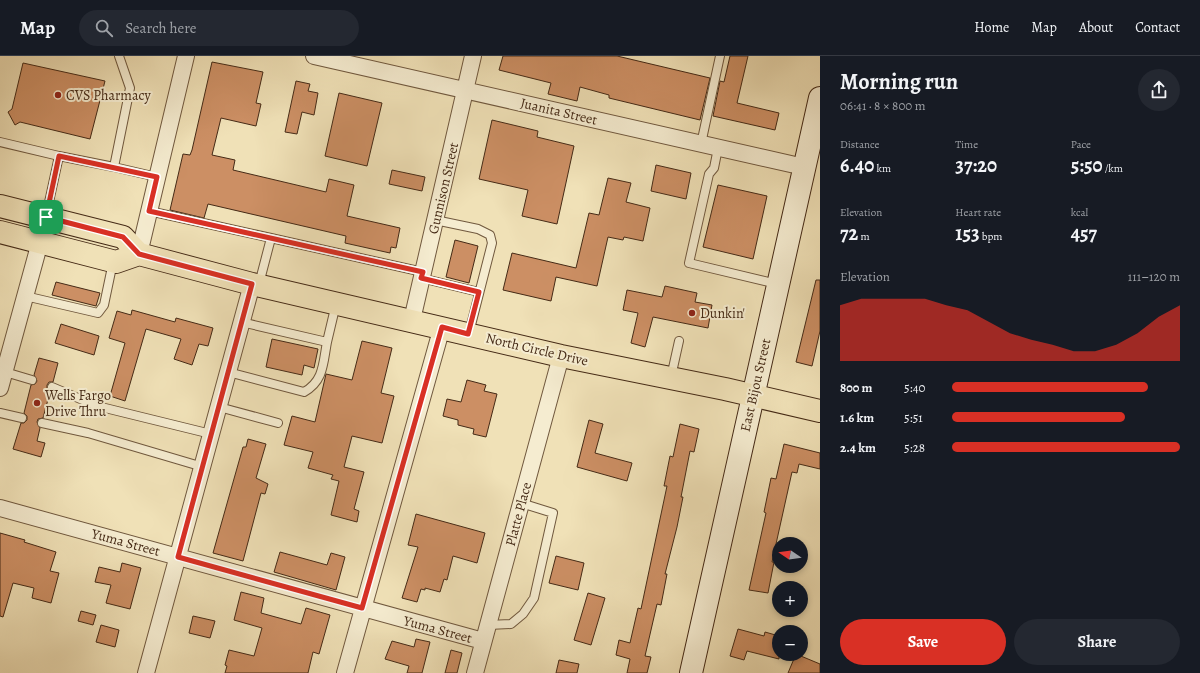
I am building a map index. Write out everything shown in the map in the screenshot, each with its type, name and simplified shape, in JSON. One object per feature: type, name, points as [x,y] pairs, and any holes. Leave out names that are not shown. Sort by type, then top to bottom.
[{"type":"main road","points":[[0,206],[123,237],[139,254],[116,262],[0,232]]},
{"type":"main road","name":"North Circle Drive","points":[[139,254],[255,284],[561,356],[753,395],[820,411]]},
{"type":"street","points":[[139,254],[186,56]]},
{"type":"street","name":"Juanita Street","points":[[314,56],[804,168]]},
{"type":"street","name":"Gunnison Street","points":[[412,320],[473,56]]},
{"type":"street","name":"East Bijou Street","points":[[691,673],[820,98]]},
{"type":"street","points":[[0,388],[40,242]]},
{"type":"street","points":[[146,673],[203,467],[241,322],[255,284]]},
{"type":"street","points":[[345,673],[442,327]]},
{"type":"street","name":"Platte Place","points":[[475,673],[561,356]]},
{"type":"street","name":"Yuma Street","points":[[0,508],[483,641]]},
{"type":"lane","points":[[114,167],[130,88],[119,56]]},
{"type":"lane","points":[[701,144],[720,56]]},
{"type":"lane","points":[[0,142],[157,177]]},
{"type":"lane","points":[[718,148],[714,168],[709,174],[689,263],[778,284]]},
{"type":"lane","points":[[46,217],[59,156]]},
{"type":"lane","points":[[149,211],[271,238],[422,275],[479,292]]},
{"type":"lane","points":[[435,220],[478,229],[490,235],[492,243],[468,334]]},
{"type":"lane","points":[[255,284],[271,238]]},
{"type":"lane","points":[[25,296],[98,313],[104,305],[113,261]]},
{"type":"lane","points":[[228,372],[304,392],[318,381],[336,303]]},
{"type":"lane","points":[[241,322],[327,342]]},
{"type":"lane","points":[[671,378],[679,341]]},
{"type":"lane","points":[[4,372],[32,380]]},
{"type":"lane","points":[[52,387],[97,406],[211,434]]},
{"type":"lane","points":[[219,406],[278,423]]},
{"type":"lane","points":[[0,413],[22,418]]},
{"type":"lane","points":[[42,422],[88,433],[203,467]]},
{"type":"lane","points":[[488,625],[511,624],[523,614],[534,598],[553,513],[521,503]]},
{"type":"building","points":[[503,56],[617,56],[710,78],[700,120],[609,98],[609,95],[580,87],[577,101],[548,94],[551,83],[499,70]]},
{"type":"building","points":[[730,56],[748,56],[737,103],[779,113],[775,130],[713,116],[720,81],[724,82]]},
{"type":"building","points":[[212,62],[263,72],[256,103],[261,104],[256,126],[221,118],[212,155],[235,160],[233,170],[326,192],[329,179],[354,185],[347,216],[400,228],[396,248],[391,247],[390,253],[345,243],[346,236],[208,204],[204,218],[170,210],[183,154],[190,155],[192,150]]},
{"type":"building","name":"CVS Pharmacy","points":[[23,63],[105,81],[90,139],[20,122],[15,125],[8,112],[12,109]]},
{"type":"building","points":[[296,81],[310,84],[308,91],[318,93],[314,115],[302,112],[297,134],[285,132]]},
{"type":"building","points":[[339,93],[382,103],[367,166],[325,156]]},
{"type":"building","points":[[492,120],[538,131],[537,137],[574,146],[557,224],[522,216],[528,190],[479,179]]},
{"type":"building","points":[[656,165],[691,173],[686,199],[651,191]]},
{"type":"building","points":[[392,170],[425,177],[422,191],[389,184]]},
{"type":"building","points":[[608,178],[631,183],[626,202],[650,208],[643,241],[624,237],[623,240],[608,237],[597,286],[556,277],[551,301],[503,290],[512,253],[576,268],[589,213],[599,215]]},
{"type":"building","points":[[718,185],[767,196],[753,259],[703,247]]},
{"type":"building","points":[[455,240],[478,246],[469,283],[446,277]]},
{"type":"building","points":[[816,280],[820,280],[820,331],[812,366],[796,362]]},
{"type":"building","points":[[56,282],[100,293],[96,306],[52,295]]},
{"type":"building","points":[[665,286],[697,293],[695,302],[712,305],[708,328],[653,317],[645,347],[631,343],[638,313],[623,310],[627,290],[662,297]]},
{"type":"building","points":[[132,310],[175,322],[176,318],[213,328],[208,346],[199,344],[192,365],[174,359],[181,339],[146,329],[125,401],[110,396],[125,343],[109,338],[117,311],[131,315]]},
{"type":"building","points":[[61,324],[99,336],[94,355],[55,343]]},
{"type":"building","points":[[272,339],[318,349],[314,368],[304,365],[302,375],[266,367]]},
{"type":"building","points":[[362,341],[392,348],[381,393],[394,396],[382,443],[352,436],[344,467],[364,472],[354,509],[359,511],[357,522],[331,515],[339,481],[331,479],[333,475],[308,468],[313,452],[284,445],[292,416],[315,422],[326,374],[352,380]]},
{"type":"building","name":"Wells Fargo Drive Thru","points":[[39,358],[58,363],[53,382],[49,382],[47,385],[47,390],[50,392],[43,418],[38,419],[37,422],[40,428],[37,441],[45,443],[41,457],[13,449],[21,423],[24,423],[27,420],[27,416],[24,413],[31,385],[35,384],[37,381],[34,375]]},
{"type":"building","points":[[467,380],[486,385],[484,391],[497,394],[486,437],[473,434],[474,429],[458,425],[458,420],[443,416],[447,399],[461,402]]},
{"type":"building","points":[[589,420],[603,424],[595,453],[632,463],[627,481],[577,467]]},
{"type":"building","points":[[680,424],[699,429],[694,452],[690,451],[677,527],[665,574],[667,574],[661,605],[657,604],[645,656],[651,657],[647,673],[627,673],[630,659],[616,655],[619,640],[630,643],[638,608],[641,609],[667,486],[664,486],[670,456],[673,457]]},
{"type":"building","points":[[248,439],[266,444],[256,478],[268,484],[265,494],[261,493],[243,561],[213,553],[243,447],[246,447]]},
{"type":"building","points":[[784,444],[820,453],[820,469],[799,464],[797,473],[792,472],[778,537],[772,537],[772,572],[768,593],[749,590],[766,513],[764,512],[771,478],[776,479]]},
{"type":"building","points":[[416,514],[485,533],[477,563],[453,556],[447,580],[444,579],[440,592],[425,588],[425,590],[421,589],[417,602],[402,598],[418,547],[408,545]]},
{"type":"building","points":[[0,533],[25,540],[24,542],[56,552],[50,571],[59,573],[51,603],[32,598],[34,588],[13,583],[3,617],[0,616]]},
{"type":"building","points":[[280,552],[327,565],[331,553],[345,557],[336,590],[274,572]]},
{"type":"building","points":[[556,556],[584,563],[578,590],[549,583]]},
{"type":"building","points":[[122,563],[141,568],[130,609],[106,603],[111,585],[95,582],[99,567],[120,572]]},
{"type":"building","points":[[241,592],[264,598],[261,613],[301,624],[306,608],[330,615],[319,654],[313,652],[308,673],[225,673],[227,666],[225,665],[229,650],[254,656],[262,628],[234,620]]},
{"type":"building","points":[[588,593],[605,598],[591,645],[574,640]]},
{"type":"building","points":[[81,611],[96,615],[93,625],[78,621]]},
{"type":"building","points":[[193,616],[215,621],[210,638],[189,633]]},
{"type":"building","points":[[101,625],[119,630],[115,647],[96,642]]},
{"type":"building","points":[[738,629],[764,636],[765,632],[772,634],[772,657],[747,651],[744,660],[730,656]]},
{"type":"building","points":[[416,639],[430,642],[422,673],[407,673],[409,666],[385,659],[392,641],[414,647]]},
{"type":"building","points":[[451,650],[462,653],[457,673],[445,673]]},
{"type":"building","points":[[808,659],[820,664],[820,673],[788,673],[793,661],[808,661]]},
{"type":"building","points":[[559,660],[579,664],[577,673],[556,673]]},
{"type":"place","name":"CVS Pharmacy","points":[[58,95]]},
{"type":"place","name":"Dunkin'","points":[[692,313]]},
{"type":"place","name":"Wells Fargo Drive Thru","points":[[37,403]]},
{"type":"route","points":[[59,156],[157,177],[149,211],[423,272],[421,278],[479,292],[468,334],[442,327],[362,608],[178,557],[252,284],[139,254],[123,237],[46,217],[59,156]]}]
